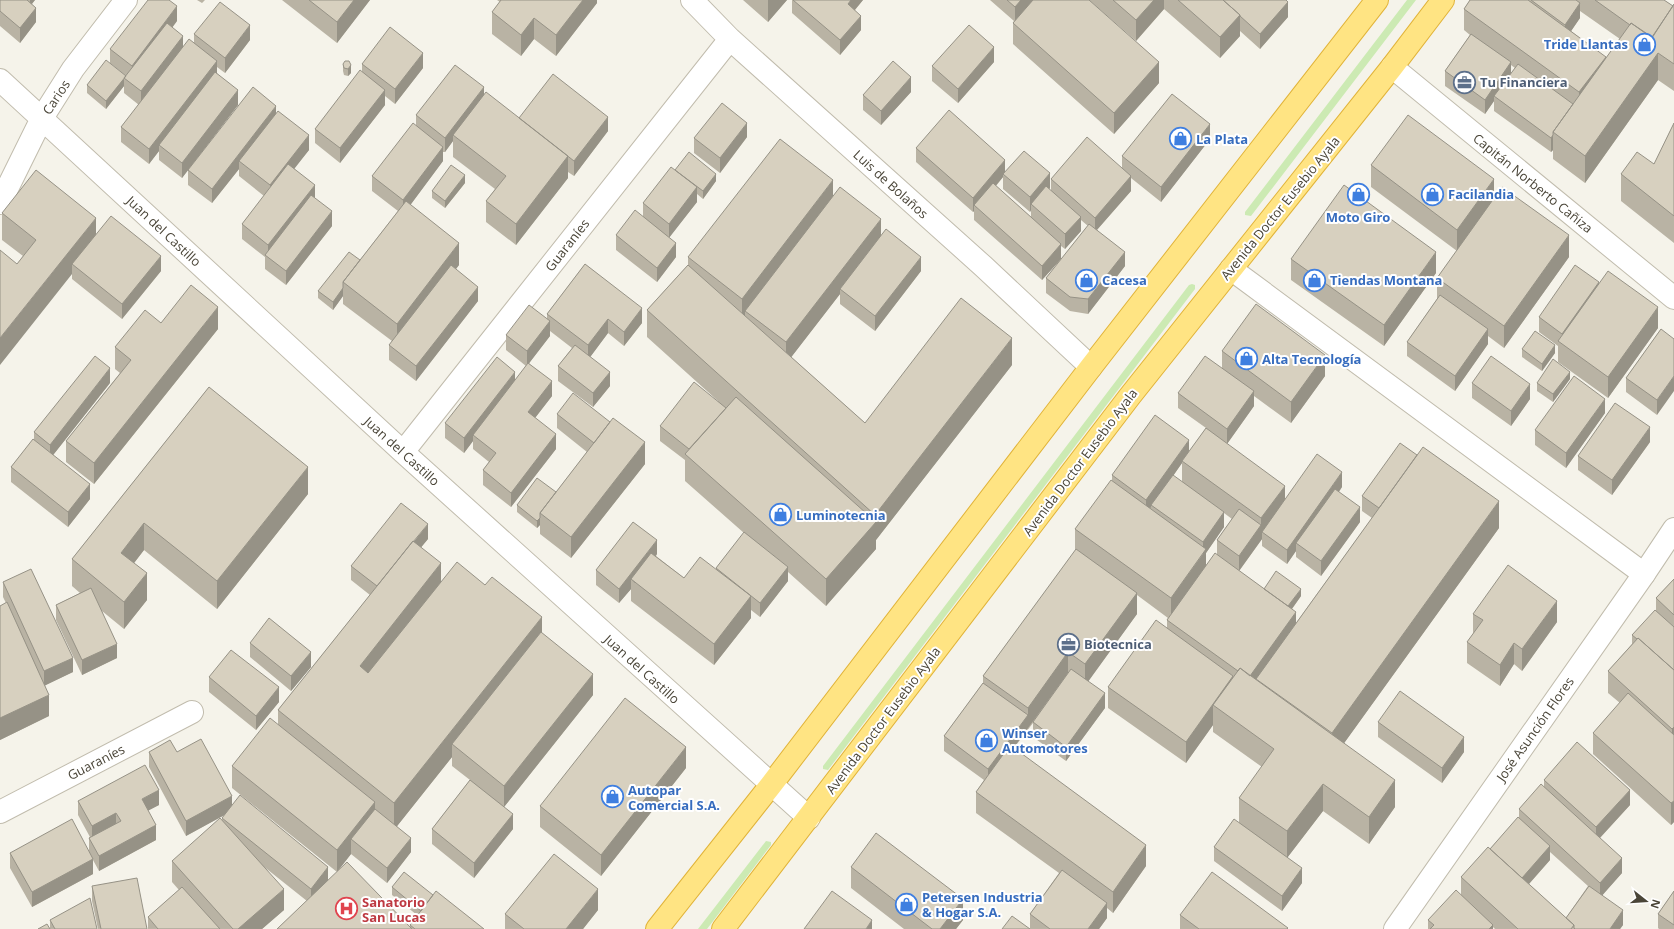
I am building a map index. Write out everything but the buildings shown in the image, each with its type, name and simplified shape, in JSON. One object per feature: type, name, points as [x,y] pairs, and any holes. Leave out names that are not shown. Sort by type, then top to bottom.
[{"type":"highway","points":[[657,929],[771,785],[1091,367],[1377,0]]},
{"type":"highway","name":"Avenida Doctor Eusebio Ayala","points":[[723,929],[1130,396],[1392,67],[1443,0]]},
{"type":"street","name":"Carios","points":[[0,202],[42,118],[73,69],[126,0]]},
{"type":"street","name":"Luis de Bolaños","points":[[692,0],[730,39],[984,266],[1091,367]]},
{"type":"street","name":"Guaraníes","points":[[403,452],[730,39]]},
{"type":"street","name":"Capitán Norberto Cañiza","points":[[1392,67],[1674,298]]},
{"type":"street","name":"Juan del Castillo","points":[[0,80],[403,452],[809,818]]},
{"type":"street","points":[[1231,269],[1644,574]]},
{"type":"street","name":"José Asunción Flores","points":[[1395,929],[1674,529]]},
{"type":"street","name":"Guaraníes","points":[[0,812],[192,712]]},
{"type":"green space","points":[[1407,0],[1416,0],[1251,216],[1245,215],[1245,212]]},
{"type":"green space","points":[[1189,285],[1195,285],[1195,289],[828,770],[823,769],[823,766]]},
{"type":"green space","points":[[766,841],[771,842],[771,845],[707,929],[698,929]]},
{"type":"place","name":"Tride Llantas","points":[[1644,44]]},
{"type":"place","name":"Tu Financiera","points":[[1465,82]]},
{"type":"place","name":"La Plata","points":[[1181,139]]},
{"type":"place","name":"Facilandia","points":[[1433,194]]},
{"type":"place","name":"Moto Giro","points":[[1358,195]]},
{"type":"place","name":"Cacesa","points":[[1086,280]]},
{"type":"place","name":"Tiendas Montana","points":[[1315,280]]},
{"type":"place","name":"Alta Tecnología","points":[[1247,359]]},
{"type":"place","name":"Luminotecnia","points":[[781,515]]},
{"type":"place","name":"Biotecnica","points":[[1069,644]]},
{"type":"place","name":"Winser Automotores","points":[[986,740]]},
{"type":"place","name":"Autopar Comercial S.A.","points":[[613,797]]},
{"type":"place","name":"Petersen Industria & Hogar S.A.","points":[[907,904]]},
{"type":"place","name":"Sanatorio San Lucas","points":[[346,909]]}]
